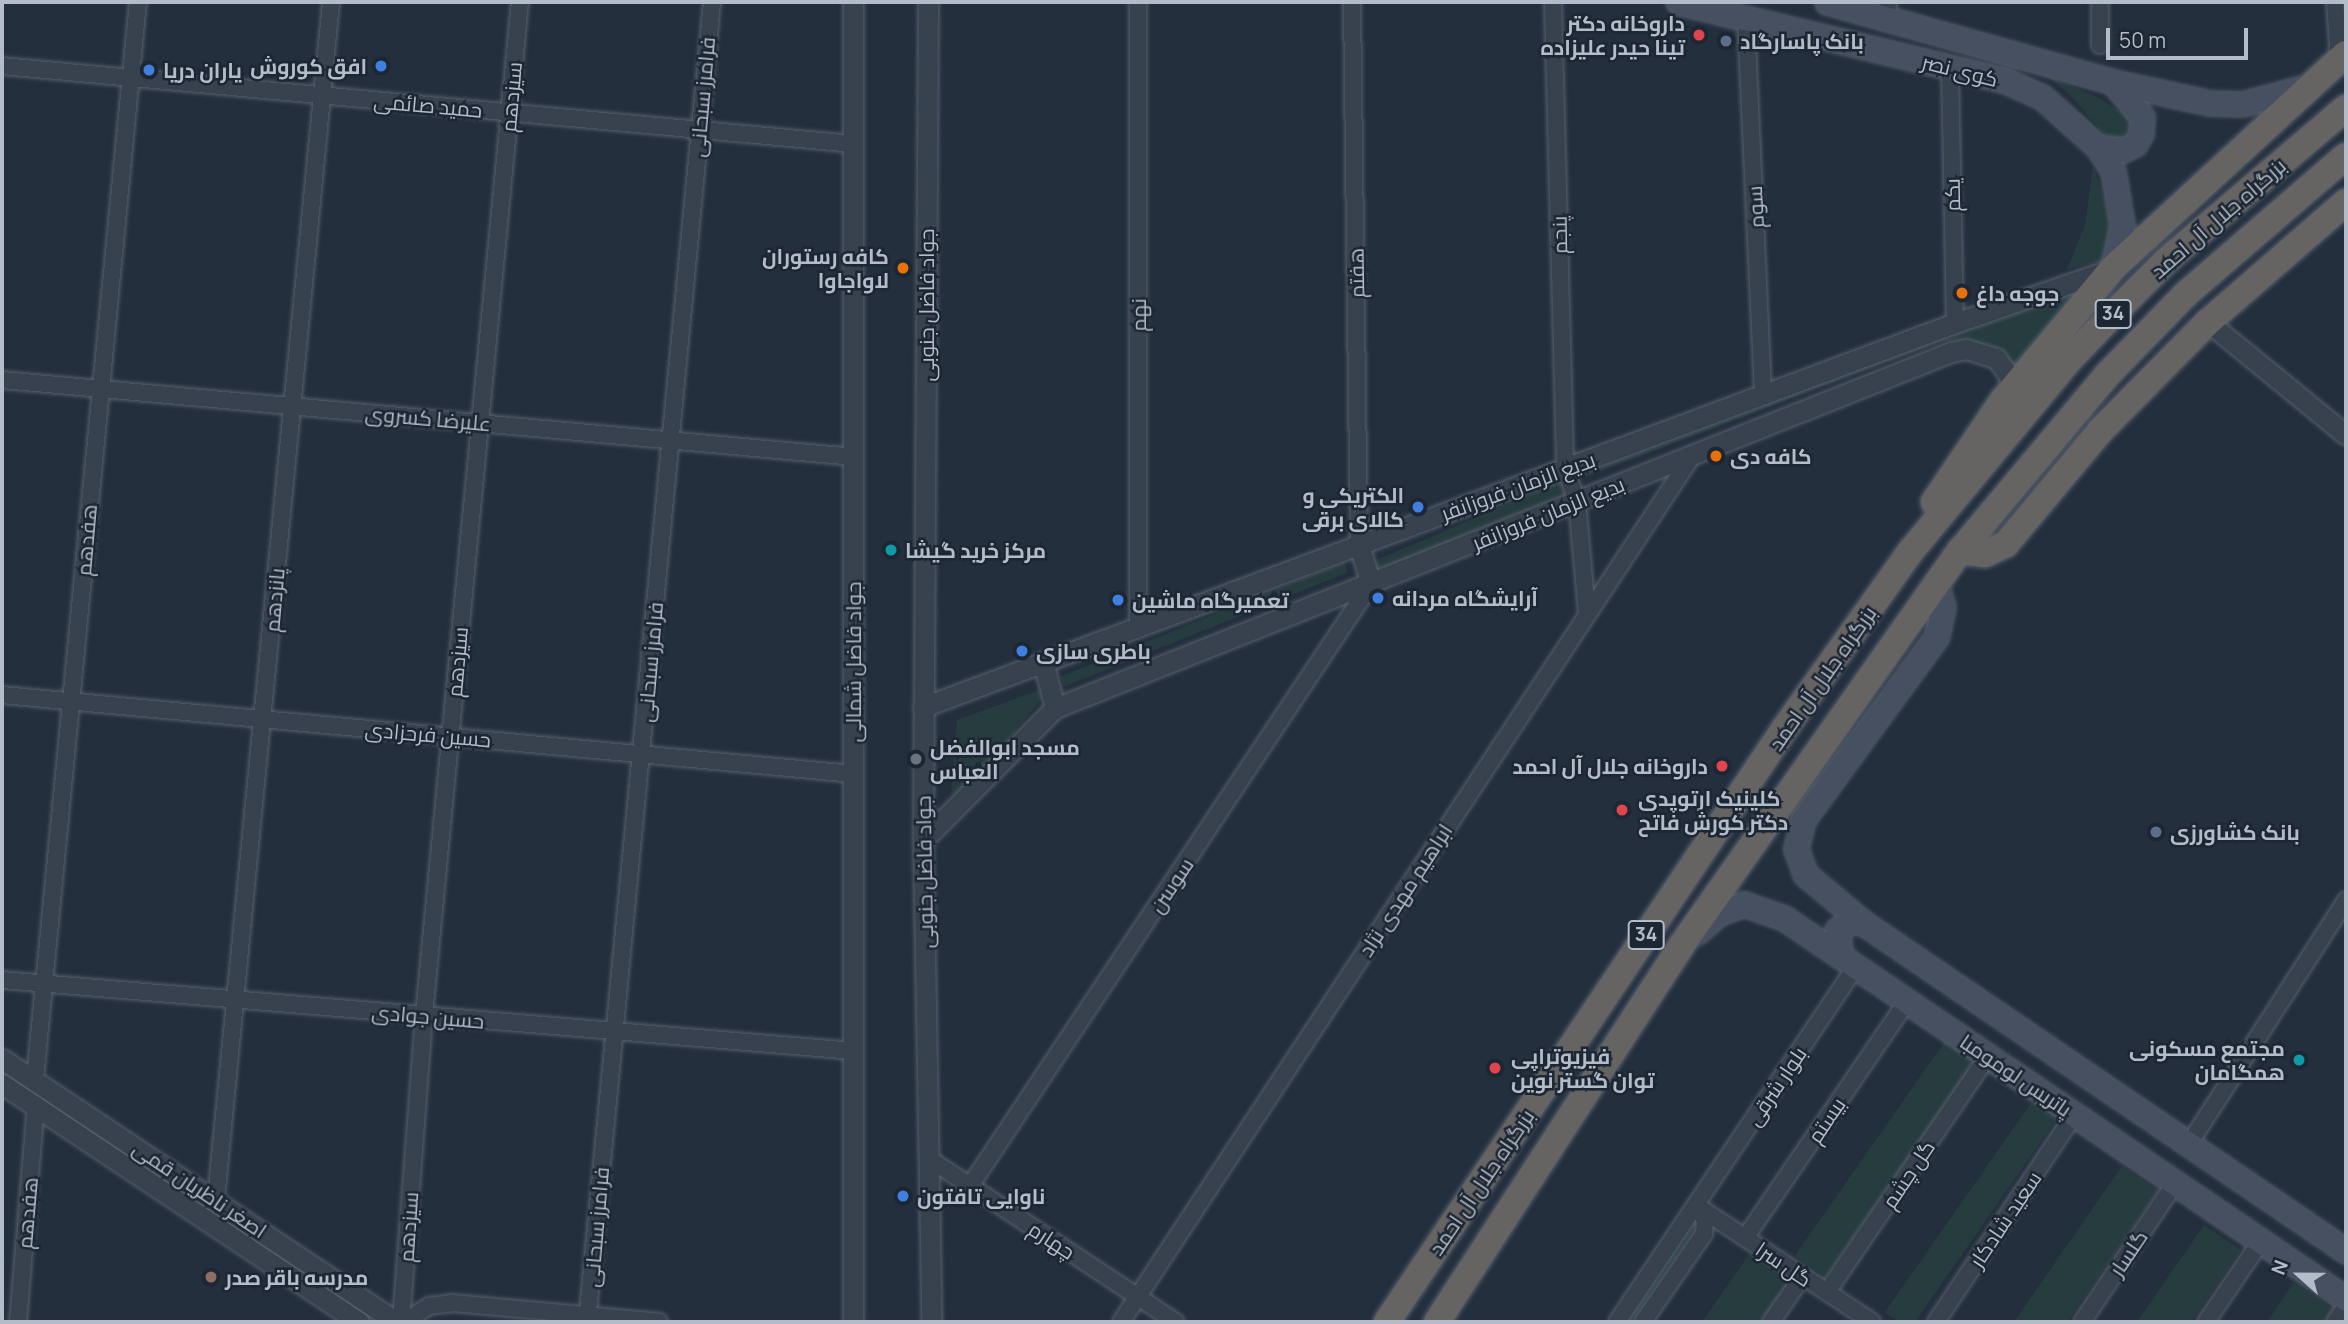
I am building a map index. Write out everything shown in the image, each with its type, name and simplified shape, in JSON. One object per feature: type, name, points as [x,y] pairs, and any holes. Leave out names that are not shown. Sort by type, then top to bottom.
[{"type":"highway","points":[[1911,551],[1940,491],[2003,400],[2113,268],[2343,57]]},
{"type":"highway","name":"بزرگراه جلال آل احمد","points":[[1387,1322],[1786,728],[1911,551],[2070,359],[2166,261],[2346,108]]},
{"type":"highway","name":"بزرگراه جلال آل احمد","points":[[1437,1322],[1681,946],[1960,551],[2108,374],[2166,314],[2346,156]]},
{"type":"highway","points":[[1960,551],[1985,554],[2006,544],[2101,431],[2208,322],[2346,202]]},
{"type":"main road","name":"کوی نصر","points":[[1678,2],[2006,80],[2042,97],[2098,147],[2113,171],[2121,201],[2121,241],[2113,268]]},
{"type":"main road","name":"کوی نصر","points":[[1827,2],[1888,9],[2113,82],[2210,103],[2242,104],[2309,86]]},
{"type":"main road","points":[[2098,147],[2123,150],[2135,144],[2141,133],[2142,117],[2113,82]]},
{"type":"main road","name":"پاتریس لومومبا","points":[[1936,583],[1943,607],[1937,636],[1803,820],[1798,834],[1797,856],[1805,874],[1863,922],[2346,1251]]},
{"type":"main road","name":"پاتریس لومومبا","points":[[1681,946],[1719,913],[1744,904],[1776,913],[2346,1299]]},
{"type":"main road","points":[[1849,961],[1837,930],[1850,922],[1863,922]]},
{"type":"street","name":"هفدهم","points":[[35,1079],[138,2]]},
{"type":"street","name":"پانزدهم","points":[[216,1199],[331,2]]},
{"type":"street","name":"سیزدهم","points":[[403,1322],[424,1015],[520,2]]},
{"type":"street","name":"فرامرز سبحانی","points":[[588,1318],[712,2]]},
{"type":"street","name":"جواد فاضل شمالی","points":[[853,2],[853,1322]]},
{"type":"street","name":"جواد فاضل جنوبی","points":[[928,2],[923,839],[931,1322]]},
{"type":"street","name":"نهم","points":[[1138,2],[1138,627]]},
{"type":"street","name":"هفتم","points":[[1352,2],[1359,545]]},
{"type":"street","name":"پنجم","points":[[1553,2],[1565,468],[1577,501],[1587,614]]},
{"type":"street","points":[[2100,2],[2100,45]]},
{"type":"street","points":[[2335,2],[2343,57]]},
{"type":"street","name":"سوم","points":[[1746,19],[1763,394]]},
{"type":"street","name":"حمید صائمی","points":[[2,66],[853,144]]},
{"type":"street","name":"یکم","points":[[1950,67],[1955,323]]},
{"type":"street","name":"بدیع‌ الزمان فروزانفر","points":[[923,707],[1955,323],[2113,268]]},
{"type":"street","points":[[2208,322],[2346,435]]},
{"type":"street","name":"بدیع الزمان فروزانفر","points":[[1055,708],[1966,349],[1982,351],[2007,369],[2011,379],[2003,400]]},
{"type":"street","name":"علیرضا کسروی","points":[[2,380],[854,457]]},
{"type":"street","name":"ابراهیم مهدی نژاد","points":[[1121,1322],[1690,458]]},
{"type":"street","points":[[1359,545],[1371,584]]},
{"type":"street","name":"سوسن","points":[[970,1186],[1371,584]]},
{"type":"street","points":[[923,839],[1055,708],[1043,662]]},
{"type":"street","name":"حسین فرحزادی","points":[[2,695],[853,774]]},
{"type":"street","points":[[2189,1144],[2346,900]]},
{"type":"street","name":"بلوار شرقی","points":[[1617,1322],[1697,1206],[1849,961]]},
{"type":"street","name":"حسین جوادی","points":[[2,980],[854,1051]]},
{"type":"street","name":"بیستم","points":[[1745,1238],[1907,1001]]},
{"type":"street","name":"گل چشم","points":[[1827,1292],[1988,1056]]},
{"type":"street","name":"اصغر ناظریان قمی","points":[[2,1059],[216,1199],[396,1322]]},
{"type":"street","points":[[35,1079],[36,1105]]},
{"type":"street","name":"اصغر ناظریان قمی","points":[[2,1084],[210,1220],[359,1322]]},
{"type":"street","name":"هفدهم","points":[[18,1322],[36,1105]]},
{"type":"street","name":"سعید شادکار","points":[[1936,1322],[2074,1115]]},
{"type":"street","name":"چهارم","points":[[928,1158],[1176,1322]]},
{"type":"street","name":"گلسار","points":[[2082,1322],[2175,1183]]},
{"type":"street","points":[[210,1220],[216,1199]]},
{"type":"street","points":[[1643,1322],[1704,1234],[1705,1221],[1697,1206]]},
{"type":"street","name":"گل سرا","points":[[1697,1206],[1872,1322]]},
{"type":"street","points":[[2206,1322],[2261,1241]]},
{"type":"street","points":[[1771,1322],[1802,1276]]},
{"type":"street","points":[[403,1322],[419,1310],[440,1303],[588,1318],[659,1322]]},
{"type":"street","points":[[2335,1322],[2346,1306]]},
{"type":"green space","points":[[2039,71],[2099,98],[2129,117],[2132,127],[2115,141],[2106,136],[2066,91]]},
{"type":"green space","points":[[2093,165],[2110,215],[2107,260],[2067,269],[2085,225]]},
{"type":"green space","points":[[2057,291],[2073,296],[2014,367],[1996,348],[1967,340],[1939,342],[1586,477],[1584,465]]},
{"type":"green space","points":[[1560,482],[1565,494],[1374,575],[1369,563]]},
{"type":"green space","points":[[1344,562],[1348,572],[1064,687],[1060,677]]},
{"type":"green space","points":[[1042,689],[1046,694],[958,799],[951,794],[957,720]]},
{"type":"green space","points":[[1948,1037],[1978,1058],[1825,1277],[1795,1256]]},
{"type":"green space","points":[[2031,1103],[2056,1120],[1915,1322],[1899,1322],[1885,1312]]},
{"type":"green space","points":[[2122,1166],[2158,1191],[2067,1322],[2014,1322]]},
{"type":"green space","points":[[1691,1225],[1696,1227],[1695,1234],[1634,1322],[1623,1322]]},
{"type":"green space","points":[[2204,1225],[2241,1250],[2191,1322],[2137,1322]]},
{"type":"green space","points":[[1750,1253],[1791,1281],[1763,1322],[1702,1322]]},
{"type":"green space","points":[[2294,1282],[2335,1310],[2326,1322],[2267,1322]]},
{"type":"place","name":"داروخانه دکتر تینا حیدر علیزاده","points":[[1699,35]]},
{"type":"place","name":"بانک پاسارگاد","points":[[1726,41]]},
{"type":"place","name":"افق کوروش","points":[[381,66]]},
{"type":"place","name":"یاران دریا","points":[[149,70]]},
{"type":"place","name":"کافه رستوران لاواجاوا","points":[[903,268]]},
{"type":"place","name":"جوجه داغ","points":[[1962,293]]},
{"type":"place","name":"کافه دی","points":[[1716,456]]},
{"type":"place","name":"الکتریکی و کالای برقی","points":[[1418,507]]},
{"type":"place","name":"مرکز خرید گیشا","points":[[891,550]]},
{"type":"place","name":"آرایشگاه مردانه","points":[[1378,598]]},
{"type":"place","name":"تعمیرگاه ماشین","points":[[1118,600]]},
{"type":"place","name":"باطری سازی","points":[[1022,651]]},
{"type":"place","name":"مسجد ابوالفضل العباس","points":[[916,759]]},
{"type":"place","name":"داروخانه جلال آل احمد","points":[[1722,766]]},
{"type":"place","name":"کلینیک ارتوپدی دکتر کورش فاتح","points":[[1622,810]]},
{"type":"place","name":"بانک کشاورزی","points":[[2156,832]]},
{"type":"place","name":"مجتمع مسکونی همگامان","points":[[2299,1060]]},
{"type":"place","name":"فیزیوتراپی توان گستر نوین","points":[[1495,1068]]},
{"type":"place","name":"ناوایی تافتون","points":[[903,1196]]},
{"type":"place","name":"مدرسه باقر صدر","points":[[211,1277]]}]
